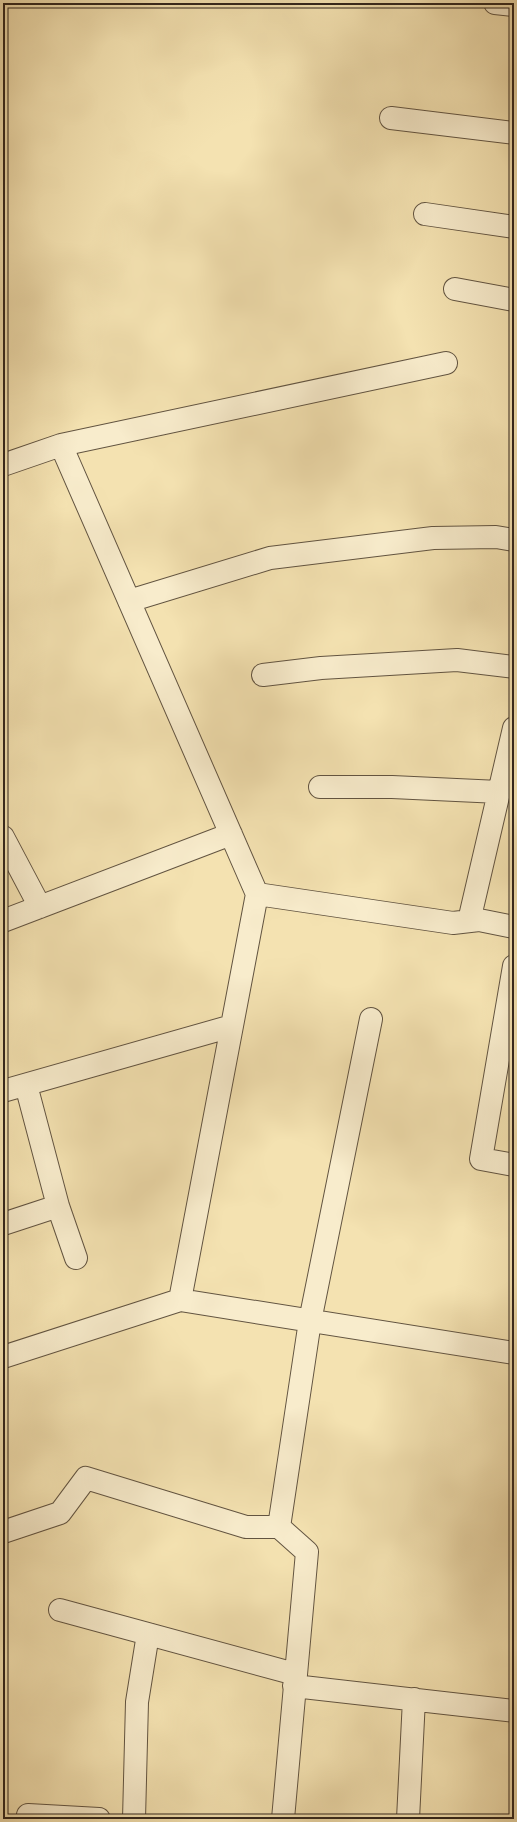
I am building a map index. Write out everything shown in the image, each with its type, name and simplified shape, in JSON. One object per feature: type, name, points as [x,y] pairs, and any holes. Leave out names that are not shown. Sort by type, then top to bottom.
[{"type":"street","points":[[495,3],[514,5]]},
{"type":"street","points":[[391,118],[514,133]]},
{"type":"street","points":[[425,214],[514,227]]},
{"type":"street","points":[[455,289],[514,300]]},
{"type":"street","points":[[3,465],[61,445],[446,363]]},
{"type":"street","points":[[61,445],[257,894],[180,1300]]},
{"type":"street","points":[[129,601],[270,558],[433,538],[496,536],[514,540]]},
{"type":"street","points":[[263,675],[321,668],[457,660],[514,667]]},
{"type":"street","points":[[469,921],[514,728]]},
{"type":"street","points":[[320,787],[392,787],[499,792]]},
{"type":"street","points":[[3,921],[231,834]]},
{"type":"street","points":[[3,837],[40,907]]},
{"type":"street","points":[[257,894],[453,923],[479,920],[514,927]]},
{"type":"street","points":[[514,966],[481,1159],[514,1165]]},
{"type":"street","points":[[279,1527],[310,1321],[371,1019]]},
{"type":"street","points":[[3,1091],[232,1026]]},
{"type":"street","points":[[26,1085],[58,1206],[76,1258]]},
{"type":"street","points":[[3,1224],[58,1206]]},
{"type":"street","points":[[3,1356],[180,1300],[514,1353]]},
{"type":"street","points":[[3,1532],[60,1513],[86,1478],[246,1527],[279,1527],[307,1552],[283,1819]]},
{"type":"street","points":[[60,1610],[148,1634],[295,1680],[414,1699],[514,1711]]},
{"type":"street","points":[[134,1819],[137,1702],[148,1634]]},
{"type":"street","points":[[408,1819],[414,1699]]},
{"type":"street","points":[[28,1819],[28,1815],[99,1819]]}]
